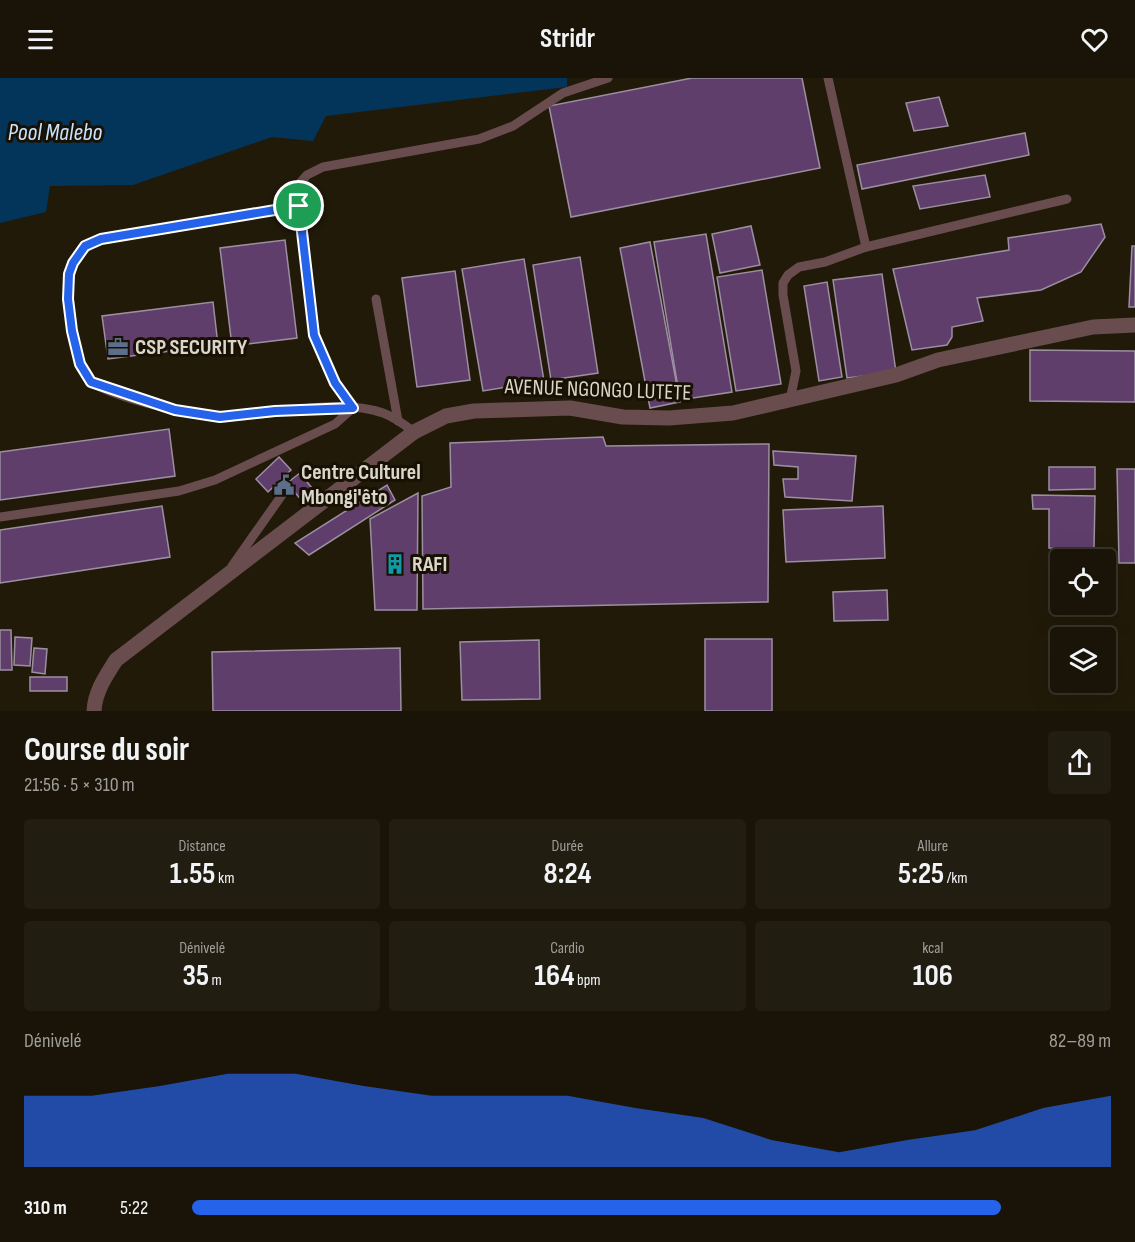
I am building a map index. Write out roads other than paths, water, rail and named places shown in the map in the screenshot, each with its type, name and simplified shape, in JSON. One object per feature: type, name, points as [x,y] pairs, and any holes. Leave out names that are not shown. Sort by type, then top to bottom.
[{"type":"street","name":"AVENUE NGONGO LUTETE","points":[[94,711],[95,700],[102,681],[116,660],[414,432],[446,416],[474,411],[570,408],[623,417],[669,418],[733,413],[896,375],[938,360],[1055,334],[1093,327],[1135,325]]},
{"type":"lane","points":[[353,408],[335,383],[314,335],[298,185],[307,175],[323,167],[479,139],[513,126],[563,93],[608,78]]},
{"type":"lane","points":[[828,78],[866,247]]},
{"type":"lane","points":[[790,400],[796,371],[787,327],[783,283],[788,274],[799,267],[825,262],[866,247],[1067,199]]},
{"type":"lane","points":[[299,206],[101,239],[85,246],[73,263],[69,274],[68,299],[80,364],[91,382],[175,410],[220,417],[275,411],[353,408],[383,413],[414,432]]},
{"type":"lane","points":[[376,300],[398,421]]},
{"type":"lane","points":[[0,517],[179,491],[215,480],[335,424],[353,408]]},
{"type":"lane","points":[[222,580],[282,495]]},
{"type":"water","name":"Pool Malebo","points":[[0,78],[567,78],[567,87],[326,116],[313,141],[272,137],[133,185],[50,186],[46,212],[0,223]]},
{"type":"place","name":"CSP SECURITY","points":[[118,347]]},
{"type":"place","name":"Centre Culturel Mbongi'êto","points":[[284,485]]},
{"type":"place","name":"RAFI","points":[[395,564]]}]
